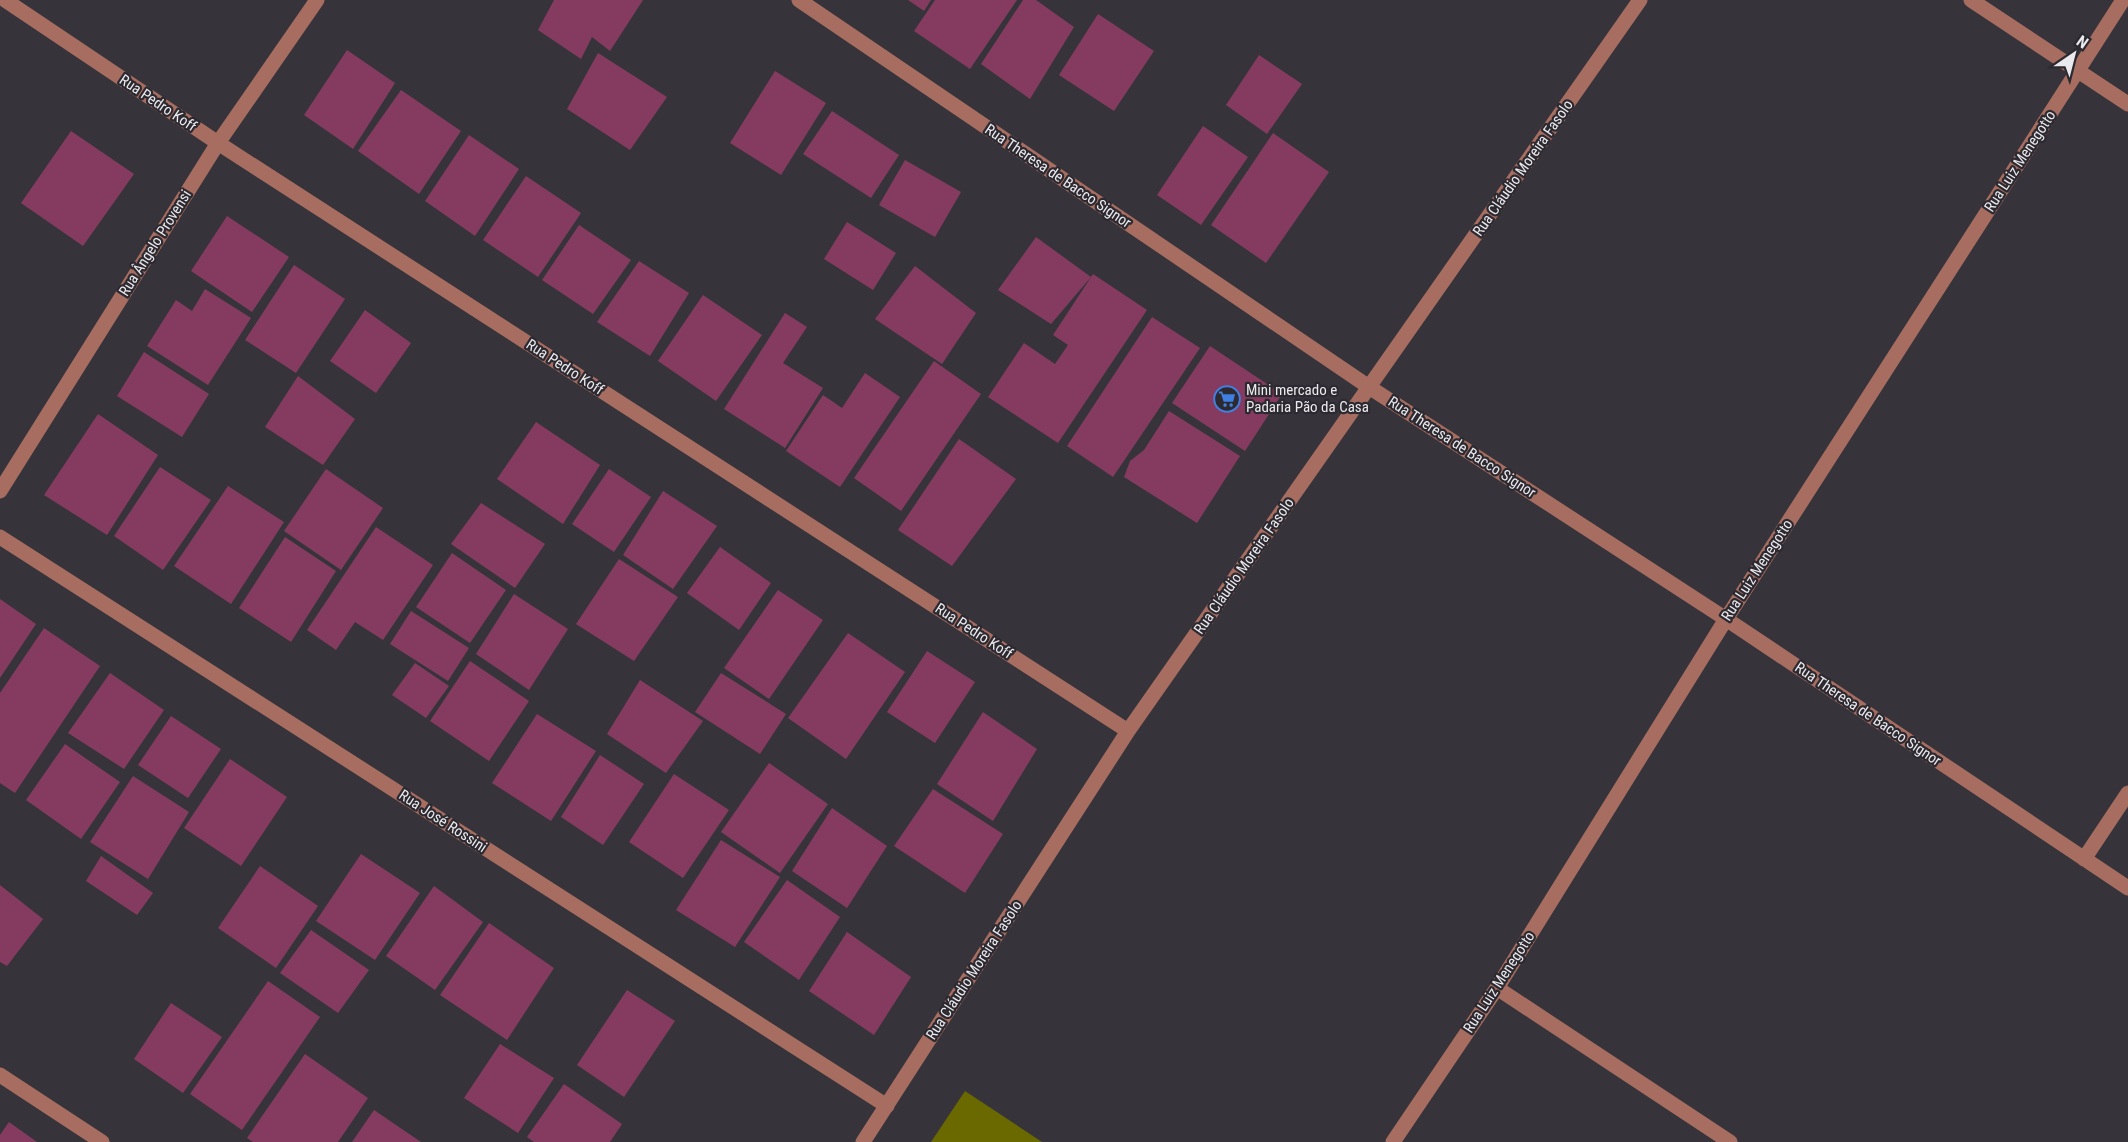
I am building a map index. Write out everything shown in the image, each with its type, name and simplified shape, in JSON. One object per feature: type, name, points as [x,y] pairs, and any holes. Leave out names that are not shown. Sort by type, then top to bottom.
[{"type":"street","name":"Rua Pedro Koff","points":[[5,0],[218,143],[1128,731]]},
{"type":"street","name":"Rua Ângelo Provensi","points":[[0,491],[218,143],[317,0]]},
{"type":"street","name":"Rua Theresa de Bacco Signor","points":[[799,0],[1369,387],[1726,619],[2128,888]]},
{"type":"street","name":"Rua Cláudio Moreira Fasolo","points":[[863,1142],[1128,731],[1640,0]]},
{"type":"street","points":[[1971,0],[2128,104]]},
{"type":"street","name":"Rua Luiz Menegotto","points":[[1393,1142],[1497,988],[1726,619],[2123,0]]},
{"type":"street","name":"Rua José Rossini","points":[[0,537],[887,1106]]},
{"type":"street","points":[[2084,859],[2128,793]]},
{"type":"street","points":[[1497,988],[1730,1142]]},
{"type":"street","points":[[0,1075],[102,1142]]},
{"type":"shaded area","points":[[965,1091],[1042,1142],[931,1142]]},
{"type":"building","points":[[554,0],[643,0],[610,51],[592,37],[581,59],[538,30]]},
{"type":"building","points":[[908,0],[931,0],[924,11]]},
{"type":"building","points":[[935,0],[1017,0],[970,69],[914,31]]},
{"type":"building","points":[[1023,0],[1036,0],[1074,27],[1030,99],[981,64]]},
{"type":"building","points":[[1098,14],[1154,51],[1114,111],[1059,75]]},
{"type":"building","points":[[347,50],[395,83],[353,149],[304,115]]},
{"type":"building","points":[[598,53],[667,97],[630,150],[567,109]]},
{"type":"building","points":[[1259,55],[1302,84],[1267,134],[1226,105]]},
{"type":"building","points":[[775,71],[826,103],[781,175],[730,143]]},
{"type":"building","points":[[401,90],[461,131],[419,194],[358,151]]},
{"type":"building","points":[[832,111],[899,155],[871,198],[803,154]]},
{"type":"building","points":[[1203,126],[1248,157],[1201,225],[1157,195]]},
{"type":"building","points":[[71,131],[134,174],[83,246],[21,203]]},
{"type":"building","points":[[1273,133],[1329,172],[1266,263],[1211,225]]},
{"type":"building","points":[[469,135],[519,169],[475,236],[425,201]]},
{"type":"building","points":[[905,160],[961,192],[935,237],[879,205]]},
{"type":"building","points":[[526,176],[581,213],[538,277],[483,240]]},
{"type":"building","points":[[227,216],[289,257],[252,312],[191,271]]},
{"type":"building","points":[[847,222],[896,253],[873,290],[824,259]]},
{"type":"building","points":[[579,225],[631,260],[593,314],[542,280]]},
{"type":"building","points":[[1036,237],[1091,277],[1051,324],[998,290]]},
{"type":"building","points":[[639,261],[689,293],[650,356],[597,322]]},
{"type":"building","points":[[294,265],[345,299],[296,373],[245,340]]},
{"type":"building","points":[[915,266],[976,313],[942,364],[875,319]]},
{"type":"building","points":[[1093,274],[1147,310],[1058,443],[988,397],[1024,343],[1055,364],[1068,345],[1053,335]]},
{"type":"building","points":[[205,289],[251,318],[208,385],[147,346],[176,300],[192,311]]},
{"type":"building","points":[[703,295],[762,335],[716,401],[658,361]]},
{"type":"building","points":[[365,310],[411,343],[376,393],[330,361]]},
{"type":"building","points":[[785,313],[807,327],[783,363],[823,388],[785,448],[724,409]]},
{"type":"building","points":[[1152,317],[1200,348],[1113,477],[1067,446]]},
{"type":"building","name":"Mini mercado e Padaria Pão da Casa","points":[[1210,346],[1282,394],[1245,451],[1172,403]]},
{"type":"building","points":[[144,352],[209,394],[182,437],[117,396]]},
{"type":"building","points":[[934,361],[981,394],[901,511],[854,478]]},
{"type":"building","points":[[865,373],[900,397],[840,487],[786,451],[823,395],[842,408]]},
{"type":"building","points":[[298,376],[355,419],[323,465],[265,427]]},
{"type":"building","points":[[1169,411],[1240,456],[1197,523],[1124,477],[1130,461],[1144,450]]},
{"type":"building","points":[[98,414],[158,455],[107,535],[44,495]]},
{"type":"building","points":[[536,422],[600,465],[563,524],[497,479]]},
{"type":"building","points":[[959,439],[1016,479],[952,566],[898,530]]},
{"type":"building","points":[[160,467],[211,500],[163,570],[114,536]]},
{"type":"building","points":[[326,469],[383,508],[341,570],[284,531]]},
{"type":"building","points":[[609,469],[651,497],[614,552],[572,524]]},
{"type":"building","points":[[228,486],[284,522],[231,604],[174,566]]},
{"type":"building","points":[[663,491],[717,526],[673,589],[623,555]]},
{"type":"building","points":[[481,503],[545,544],[515,588],[451,544]]},
{"type":"building","points":[[376,527],[433,565],[383,640],[355,622],[336,650],[307,630]]},
{"type":"building","points":[[285,537],[336,571],[291,642],[239,608]]},
{"type":"building","points":[[720,547],[771,583],[739,630],[687,593]]},
{"type":"building","points":[[452,553],[506,590],[470,643],[416,607]]},
{"type":"building","points":[[619,559],[678,597],[634,661],[576,624]]},
{"type":"building","points":[[778,590],[823,620],[769,699],[724,668]]},
{"type":"building","points":[[514,594],[568,629],[529,690],[476,654]]},
{"type":"building","points":[[0,599],[36,624],[0,678]]},
{"type":"building","points":[[411,611],[469,648],[448,681],[390,644]]},
{"type":"building","points":[[44,628],[100,666],[15,793],[0,783],[0,693]]},
{"type":"building","points":[[848,633],[905,672],[846,759],[788,718]]},
{"type":"building","points":[[927,651],[975,682],[935,743],[887,712]]},
{"type":"building","points":[[470,661],[529,701],[489,761],[430,721]]},
{"type":"building","points":[[415,663],[449,686],[426,718],[392,695]]},
{"type":"building","points":[[110,673],[164,710],[124,769],[68,733]]},
{"type":"building","points":[[721,673],[786,714],[760,754],[695,712]]},
{"type":"building","points":[[640,680],[703,721],[666,773],[607,734]]},
{"type":"building","points":[[983,712],[1037,749],[993,821],[937,784]]},
{"type":"building","points":[[537,714],[596,751],[551,821],[492,783]]},
{"type":"building","points":[[171,716],[221,749],[188,798],[138,765]]},
{"type":"building","points":[[65,744],[120,782],[81,839],[26,800]]},
{"type":"building","points":[[600,755],[644,784],[603,845],[561,817]]},
{"type":"building","points":[[230,759],[287,797],[241,866],[184,828]]},
{"type":"building","points":[[769,763],[828,804],[780,873],[721,832]]},
{"type":"building","points":[[674,774],[729,810],[683,878],[629,842]]},
{"type":"building","points":[[133,776],[189,812],[148,879],[90,842]]},
{"type":"building","points":[[933,789],[1003,834],[965,893],[894,846]]},
{"type":"building","points":[[832,808],[887,846],[847,908],[792,871]]},
{"type":"building","points":[[721,840],[780,877],[735,947],[676,910]]},
{"type":"building","points":[[361,854],[420,893],[375,960],[316,921]]},
{"type":"building","points":[[101,856],[153,893],[137,915],[86,881]]},
{"type":"building","points":[[260,866],[318,906],[276,968],[218,928]]},
{"type":"building","points":[[787,880],[840,917],[799,980],[744,942]]},
{"type":"building","points":[[0,885],[43,919],[7,966],[0,962]]},
{"type":"building","points":[[434,886],[483,922],[435,990],[386,956]]},
{"type":"building","points":[[489,923],[554,968],[507,1040],[440,995]]},
{"type":"building","points":[[311,930],[369,970],[338,1013],[280,973]]},
{"type":"building","points":[[847,932],[911,977],[874,1035],[809,991]]},
{"type":"building","points":[[268,981],[320,1017],[242,1130],[190,1094]]},
{"type":"building","points":[[627,990],[675,1021],[624,1097],[577,1065]]},
{"type":"building","points":[[171,1003],[222,1037],[183,1093],[134,1059]]},
{"type":"building","points":[[500,1044],[554,1078],[518,1133],[464,1098]]},
{"type":"building","points":[[305,1054],[368,1098],[338,1142],[253,1142],[247,1138]]},
{"type":"building","points":[[564,1084],[622,1124],[610,1142],[534,1142],[527,1137]]},
{"type":"building","points":[[374,1110],[421,1142],[352,1142]]},
{"type":"building","points":[[9,1122],[37,1142],[0,1142],[0,1135]]},
{"type":"place","name":"Mini mercado e Padaria Pão da Casa","points":[[1227,399]]}]
